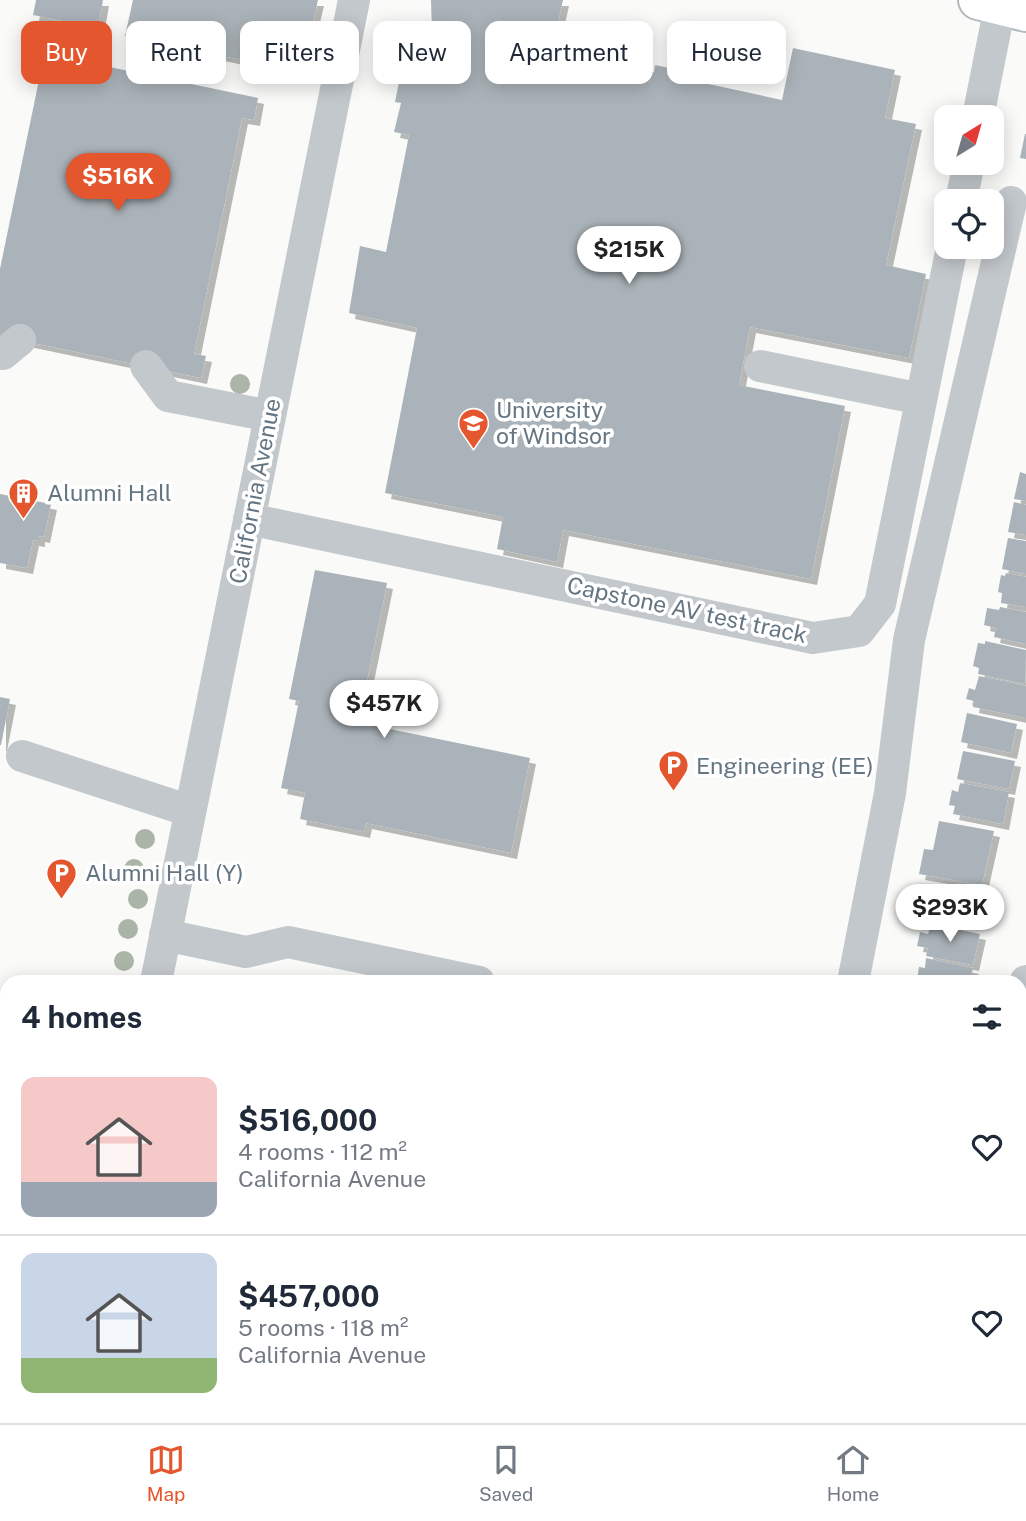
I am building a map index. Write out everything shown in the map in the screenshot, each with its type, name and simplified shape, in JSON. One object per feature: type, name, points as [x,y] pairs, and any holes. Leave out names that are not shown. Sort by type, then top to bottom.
[{"type":"street","name":"California Avenue","points":[[157,975],[355,0]]},
{"type":"street","points":[[981,105],[1004,5]]},
{"type":"street","points":[[854,975],[890,793],[909,640],[1011,202]]},
{"type":"street","name":"Capstone AV test track","points":[[249,519],[813,638],[859,631],[880,604],[950,259]]},
{"type":"street","points":[[146,366],[167,396],[270,416]]},
{"type":"street","points":[[760,366],[921,399]]},
{"type":"street","points":[[22,756],[190,811]]},
{"type":"street","points":[[165,935],[246,952],[288,942],[446,975]]},
{"type":"building","points":[[36,0],[103,0],[99,21],[63,21],[33,15]]},
{"type":"building","points":[[133,0],[318,0],[313,21],[240,21],[240,60],[226,57],[226,21],[128,21]]},
{"type":"building","points":[[431,0],[563,0],[558,21],[485,21],[485,84],[653,84],[655,65],[667,68],[667,84],[708,84],[782,100],[793,48],[895,70],[885,118],[916,124],[886,265],[926,274],[909,358],[750,327],[739,385],[845,406],[811,579],[563,530],[557,562],[497,549],[503,517],[385,493],[417,328],[349,313],[360,246],[386,252],[409,135],[394,132],[401,103],[395,102],[399,84],[471,84],[471,21],[432,21]]},
{"type":"building","points":[[112,68],[126,70],[126,84],[191,84],[258,98],[254,120],[242,118],[194,354],[206,356],[201,378],[0,336],[0,269],[38,84],[112,84]]},
{"type":"building","points":[[1026,134],[1026,159],[1020,158]]},
{"type":"building","points":[[1020,472],[1026,474],[1026,501],[1014,499]]},
{"type":"building","name":"Alumni Hall","points":[[0,494],[51,504],[44,537],[39,536],[39,541],[33,540],[27,568],[0,563]]},
{"type":"building","points":[[1014,502],[1026,505],[1026,535],[1008,532]]},
{"type":"building","points":[[1008,538],[1026,541],[1026,574],[1002,569]]},
{"type":"building","points":[[315,570],[387,583],[361,710],[378,713],[375,726],[530,758],[511,853],[366,823],[364,832],[300,819],[305,793],[281,788],[299,701],[289,699]]},
{"type":"building","points":[[1006,573],[1026,577],[1026,607],[1001,603],[1002,593],[998,592],[1001,575],[1005,576]]},
{"type":"building","points":[[1000,607],[1026,612],[1026,644],[994,637],[996,628],[984,625],[987,608],[999,610]]},
{"type":"building","points":[[985,641],[1026,650],[1025,684],[978,674],[979,668],[973,666],[978,643],[985,644]]},
{"type":"building","points":[[979,676],[1026,686],[1026,718],[973,707],[974,701],[966,699],[969,688],[975,690]]},
{"type":"building","points":[[0,697],[10,699],[1,745],[0,745]]},
{"type":"building","points":[[967,713],[1017,724],[1011,753],[961,742]]},
{"type":"building","points":[[963,751],[1015,761],[1009,789],[957,779]]},
{"type":"building","points":[[960,783],[1009,792],[1003,824],[953,814],[955,806],[949,805],[952,790],[958,792]]},
{"type":"building","points":[[939,821],[994,831],[982,885],[919,874],[924,849],[933,850]]},
{"type":"building","points":[[930,889],[978,897],[978,902],[985,903],[983,918],[975,917],[975,920],[926,911]]},
{"type":"building","points":[[931,924],[980,934],[973,965],[926,956],[928,948],[917,946],[920,932],[928,934]]},
{"type":"building","points":[[926,958],[973,968],[972,975],[918,975],[919,967],[925,968]]},
{"type":"place","name":"University of Windsor","points":[[473,450]]},
{"type":"place","name":"Alumni Hall","points":[[24,520]]},
{"type":"place","name":"Engineering (EE)","points":[[673,793]]},
{"type":"place","name":"Alumni Hall (Y)","points":[[62,900]]}]
